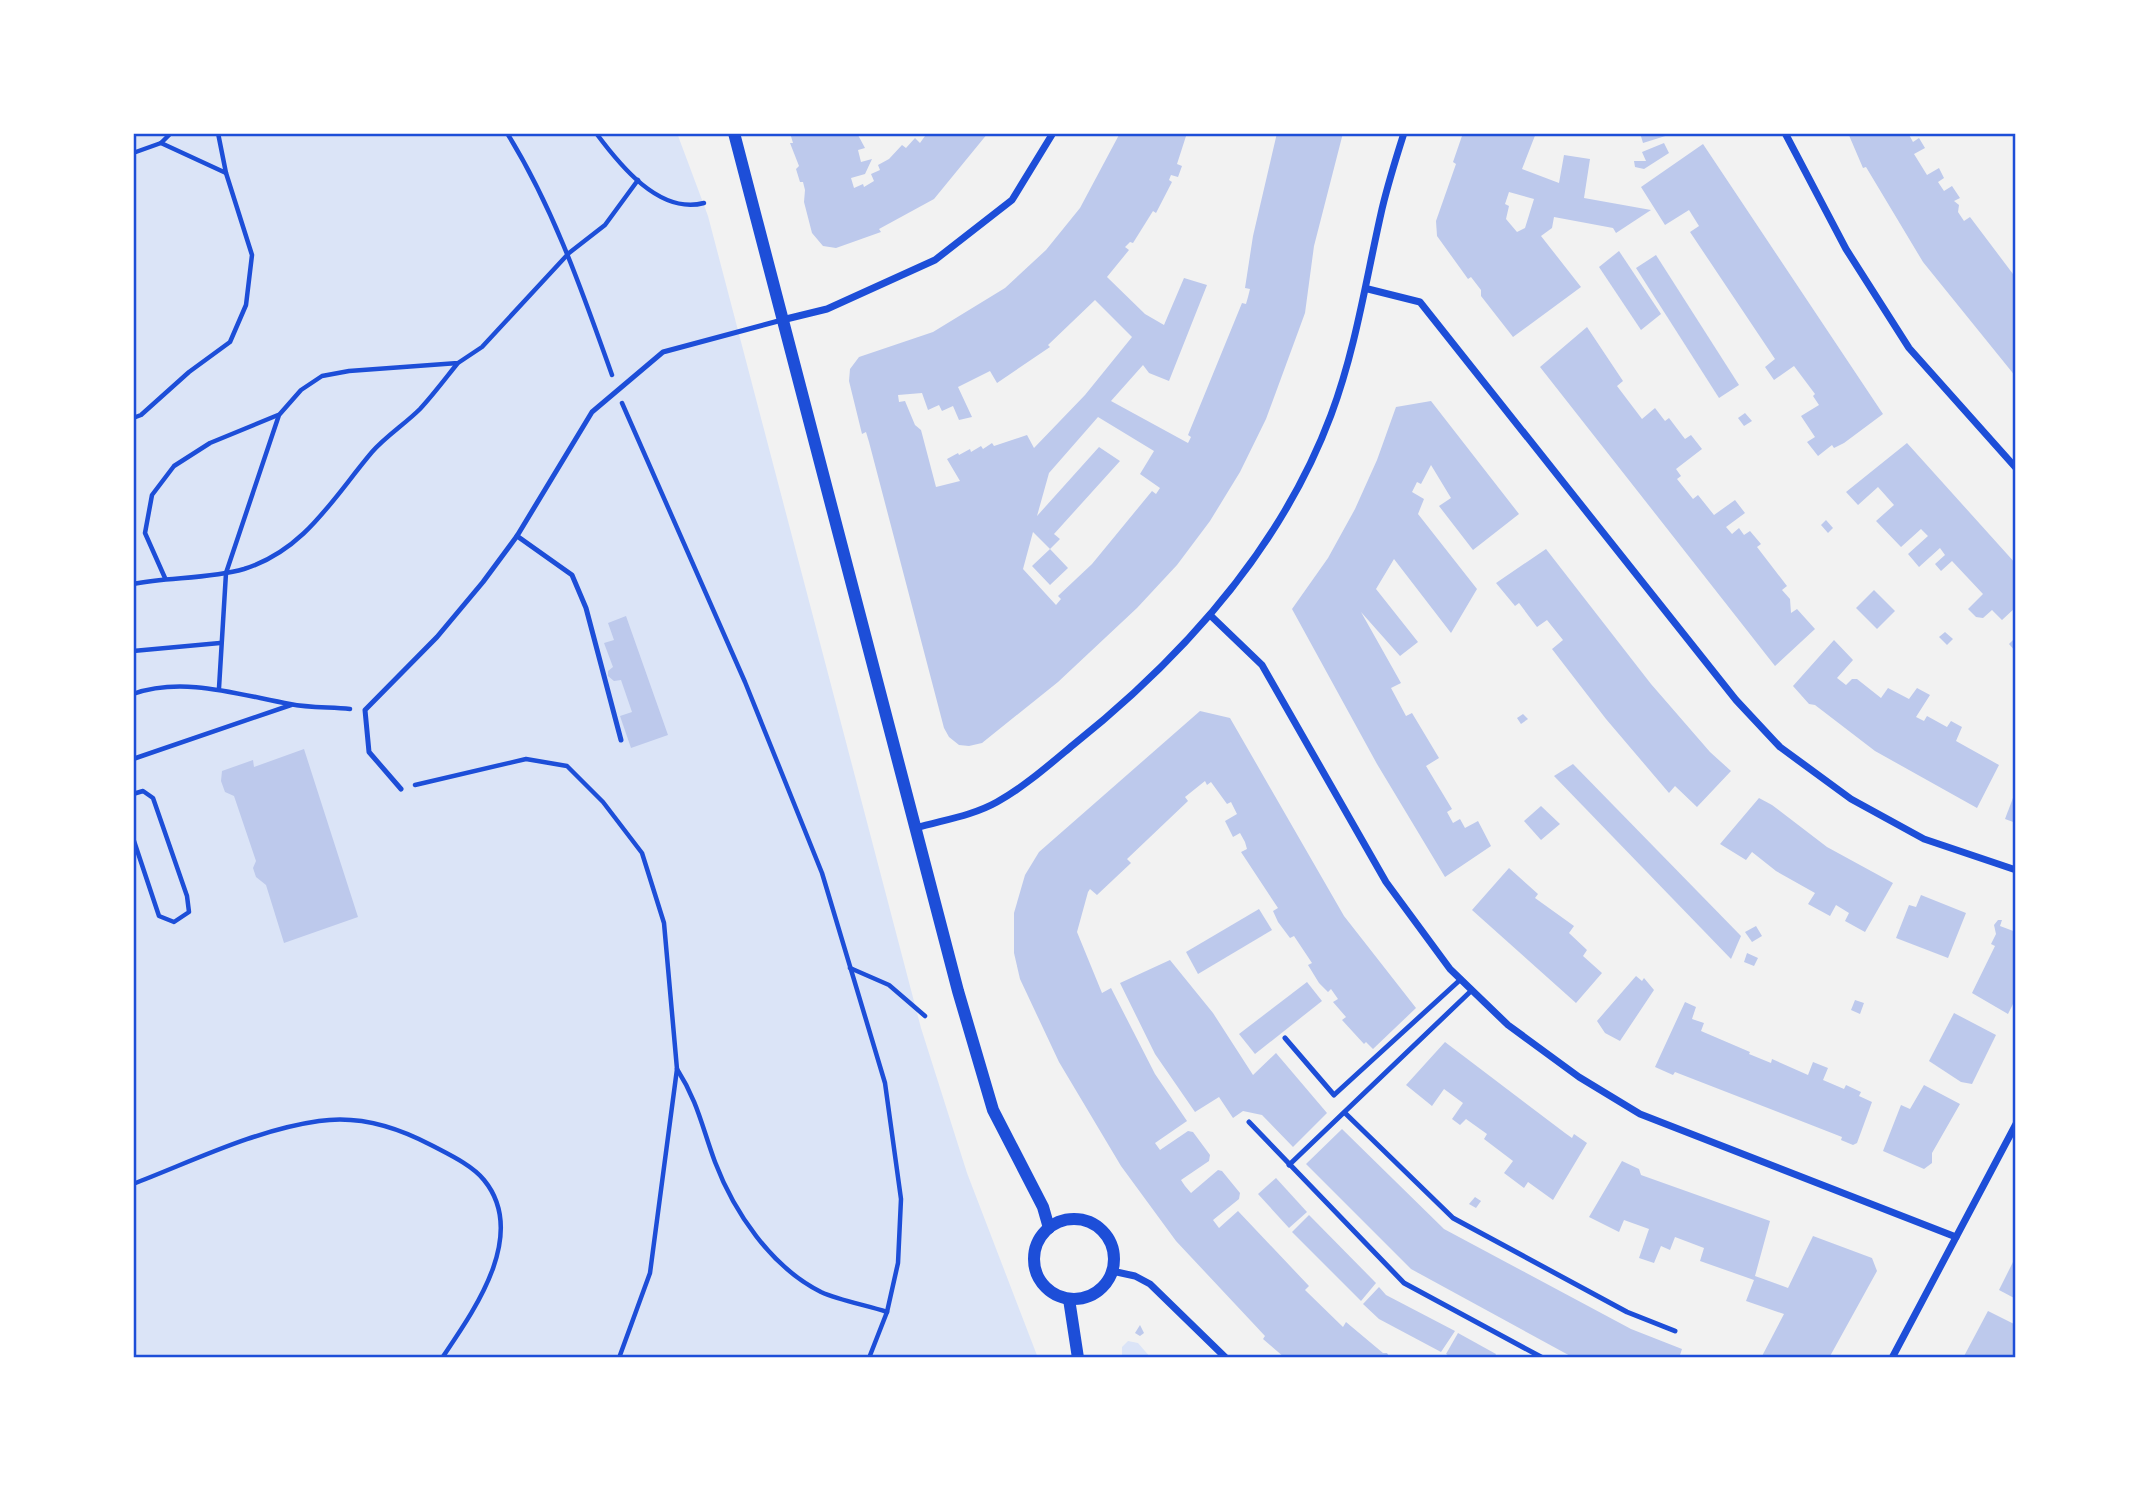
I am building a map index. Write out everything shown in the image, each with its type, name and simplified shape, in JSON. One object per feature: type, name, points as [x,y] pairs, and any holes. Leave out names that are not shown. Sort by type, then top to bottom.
[{"type":"street","points":[[734,133],[958,991],[993,1110],[1043,1207],[1049,1228]]},
{"type":"street","points":[[782,320],[827,309],[935,260],[1013,200],[1053,133]]},
{"type":"street","points":[[916,828],[971,814],[998,802],[1037,774],[1131,696],[1210,615],[1258,555],[1290,502],[1330,418],[1353,349],[1368,289],[1382,209],[1404,133]]},
{"type":"street","points":[[1784,133],[1846,249],[1909,348],[2016,468]]},
{"type":"street","points":[[1368,289],[1420,302],[1736,700],[1780,747],[1850,799],[1924,839],[2016,870]]},
{"type":"street","points":[[1210,615],[1262,665],[1386,882],[1461,979],[1508,1025],[1579,1077],[1640,1114],[1956,1237]]},
{"type":"street","points":[[1892,1358],[2016,1124]]},
{"type":"street","points":[[1070,1219],[1092,1223],[1108,1238],[1114,1260],[1112,1271],[1108,1281],[1090,1296],[1069,1299],[1054,1294],[1042,1283],[1035,1270],[1034,1254],[1039,1239],[1049,1228],[1070,1219]]},
{"type":"street","points":[[1112,1271],[1135,1276],[1150,1284],[1226,1358]]},
{"type":"street","points":[[1069,1299],[1078,1358]]},
{"type":"lane","points":[[401,789],[369,752],[365,710],[437,637],[517,536],[592,412],[663,352],[782,320]]},
{"type":"lane","points":[[517,536],[572,575],[586,608],[621,740]]},
{"type":"lane","points":[[1285,1038],[1334,1095],[1461,979]]},
{"type":"lane","points":[[1289,1165],[1472,990]]},
{"type":"lane","points":[[1345,1113],[1453,1218],[1627,1312],[1675,1331]]},
{"type":"lane","points":[[1249,1122],[1404,1283],[1544,1358]]},
{"type":"path","points":[[133,153],[161,143],[171,133]]},
{"type":"path","points":[[133,418],[141,415],[189,372],[230,342],[246,304],[252,255],[226,173],[218,133]]},
{"type":"path","points":[[507,133],[531,172],[569,253],[636,439],[745,682],[817,860],[885,1083],[901,1199],[898,1264],[887,1312],[869,1358]]},
{"type":"path","points":[[596,133],[638,180],[653,192],[678,203],[704,203]]},
{"type":"path","points":[[161,143],[226,173]]},
{"type":"path","points":[[133,584],[165,578],[226,573],[246,568],[286,551],[331,508],[373,452],[420,408],[458,363],[482,347],[569,253],[605,225],[638,180]]},
{"type":"path","points":[[219,688],[226,573],[279,415],[301,390],[322,376],[349,371],[458,363]]},
{"type":"path","points":[[165,578],[145,533],[152,495],[174,467],[209,443],[279,415]]},
{"type":"path","points":[[133,652],[220,643]]},
{"type":"path","points":[[133,694],[145,690],[219,688],[292,705],[365,710]]},
{"type":"path","points":[[133,759],[292,705]]},
{"type":"path","points":[[401,789],[526,759],[567,766],[604,802],[642,853],[664,923],[677,1069],[650,1273],[619,1358]]},
{"type":"path","points":[[133,794],[143,791],[153,799],[187,896],[189,912],[174,922],[159,916],[133,838]]},
{"type":"path","points":[[849,968],[889,985],[925,1016]]},
{"type":"path","points":[[677,1069],[695,1097],[715,1163],[736,1211],[785,1266],[821,1292],[887,1312]]},
{"type":"path","points":[[133,1184],[254,1137],[320,1120],[374,1123],[405,1132],[451,1156],[484,1180],[499,1213],[501,1248],[474,1311],[442,1358]]},
{"type":"shaded area","points":[[133,133],[677,133],[708,216],[921,1028],[967,1173],[1038,1358],[133,1358]]},
{"type":"shaded area","points":[[1128,1341],[1138,1343],[1151,1358],[1122,1358],[1122,1347]]},
{"type":"building","points":[[790,133],[858,135],[865,148],[858,150],[861,162],[872,159],[865,174],[851,178],[854,188],[863,184],[864,187],[874,181],[871,174],[880,170],[878,165],[889,159],[902,145],[906,148],[915,138],[920,143],[925,136],[922,133],[988,133],[934,199],[879,229],[881,232],[836,248],[823,246],[812,233],[804,202],[805,190],[796,169],[799,166],[790,143],[793,143]]},
{"type":"building","points":[[1120,133],[1187,133],[1177,164],[1182,166],[1178,177],[1171,175],[1169,180],[1172,182],[1156,213],[1153,211],[1133,243],[1130,242],[1125,247],[1129,250],[1107,277],[1145,314],[1164,325],[1184,278],[1207,285],[1169,381],[1149,373],[1143,365],[1111,401],[1188,443],[1191,437],[1188,435],[1242,303],[1246,304],[1250,289],[1245,288],[1253,236],[1277,133],[1343,133],[1314,246],[1305,313],[1266,419],[1240,472],[1210,521],[1177,565],[1137,608],[1058,682],[982,743],[959,745],[949,737],[944,728],[869,442],[866,432],[862,434],[849,381],[850,369],[859,357],[933,332],[1005,288],[1046,250],[1080,208]],"holes":[[[1095,300],[1132,337],[1085,395],[1034,448],[1027,435],[994,446],[992,443],[983,449],[981,446],[971,452],[970,449],[959,455],[958,453],[947,459],[960,481],[936,487],[921,430],[915,425],[905,401],[899,402],[898,395],[922,393],[928,410],[939,405],[942,411],[953,406],[959,420],[972,417],[958,387],[990,371],[997,383],[1050,347],[1048,345]],[[1098,417],[1154,451],[1140,474],[1160,488],[1156,494],[1152,491],[1092,564],[1058,596],[1061,599],[1056,605],[1023,569],[1033,532],[1050,549],[1060,539],[1054,534],[1120,461],[1099,447],[1037,516],[1049,473]]]},
{"type":"building","points":[[1463,133],[1536,133],[1522,169],[1559,183],[1564,155],[1590,159],[1584,198],[1651,210],[1616,233],[1613,228],[1554,217],[1552,228],[1541,236],[1581,287],[1513,337],[1481,296],[1481,290],[1471,277],[1468,279],[1437,236],[1436,221],[1456,164],[1453,162]],"holes":[[[1509,192],[1534,199],[1525,228],[1517,232],[1506,219],[1509,206],[1505,204]]]},
{"type":"building","points":[[1640,133],[1675,133],[1643,143]]},
{"type":"building","points":[[1848,133],[1908,133],[1913,142],[1919,138],[1925,148],[1914,154],[1927,175],[1939,168],[1944,178],[1938,182],[1944,191],[1952,186],[1960,198],[1954,201],[1959,205],[1958,212],[1964,221],[1970,217],[2016,278],[2016,377],[1923,262],[1866,167],[1863,168]]},
{"type":"building","points":[[1664,143],[1669,153],[1644,169],[1635,167],[1634,161],[1646,161],[1642,152]]},
{"type":"building","points":[[1703,144],[1883,414],[1844,443],[1834,448],[1832,445],[1818,456],[1807,442],[1815,437],[1801,416],[1819,405],[1813,396],[1815,394],[1794,366],[1774,380],[1765,367],[1775,359],[1690,232],[1699,226],[1689,210],[1665,225],[1641,187]]},
{"type":"building","points":[[1619,251],[1661,314],[1641,330],[1599,267]]},
{"type":"building","points":[[1656,255],[1739,385],[1719,398],[1636,268]]},
{"type":"building","points":[[1587,327],[1623,381],[1617,386],[1642,419],[1655,408],[1665,421],[1669,418],[1685,439],[1691,435],[1702,449],[1676,469],[1681,476],[1677,479],[1693,499],[1698,495],[1714,515],[1735,500],[1745,513],[1726,527],[1732,534],[1739,528],[1744,535],[1750,531],[1761,544],[1757,547],[1787,586],[1782,590],[1790,599],[1791,613],[1797,609],[1815,629],[1775,666],[1540,367]]},
{"type":"building","points":[[1431,401],[1519,514],[1473,550],[1439,506],[1451,498],[1431,465],[1421,484],[1417,482],[1412,492],[1424,499],[1418,514],[1477,589],[1451,633],[1394,559],[1376,589],[1418,642],[1400,656],[1361,612],[1401,683],[1391,688],[1406,716],[1412,713],[1439,758],[1426,766],[1452,809],[1447,812],[1453,823],[1460,819],[1465,828],[1478,821],[1491,846],[1445,877],[1377,764],[1292,609],[1328,558],[1355,509],[1377,460],[1396,407]]},
{"type":"building","points":[[1745,413],[1752,421],[1744,426],[1738,418]]},
{"type":"building","points":[[1907,443],[2016,564],[2016,607],[2002,620],[1992,610],[1983,618],[1976,617],[1968,609],[1983,594],[1952,561],[1941,571],[1935,564],[1945,555],[1940,548],[1919,567],[1908,554],[1928,536],[1921,529],[1901,547],[1876,521],[1894,505],[1878,487],[1858,505],[1846,492]]},
{"type":"building","points":[[1826,520],[1833,528],[1828,533],[1821,525]]},
{"type":"building","points":[[1050,549],[1068,568],[1050,585],[1032,566]]},
{"type":"building","points":[[1546,549],[1651,684],[1710,752],[1731,771],[1697,807],[1675,786],[1669,793],[1606,719],[1552,649],[1563,640],[1547,620],[1537,627],[1519,603],[1515,606],[1496,583]]},
{"type":"building","points":[[1874,590],[1895,611],[1877,629],[1856,608]]},
{"type":"building","points":[[626,616],[668,735],[631,748],[620,716],[632,712],[621,680],[614,681],[608,676],[608,671],[613,667],[604,643],[614,640],[608,623]]},
{"type":"building","points":[[1945,632],[1953,639],[1947,645],[1939,637]]},
{"type":"building","points":[[2016,637],[2016,652],[2009,644]]},
{"type":"building","points":[[1834,640],[1853,660],[1837,678],[1846,685],[1852,679],[1857,679],[1881,698],[1888,688],[1909,699],[1917,688],[1930,695],[1916,717],[1924,721],[1927,716],[1947,727],[1951,721],[1962,727],[1956,741],[1999,765],[1977,808],[1875,751],[1815,705],[1809,704],[1793,686]]},
{"type":"building","points":[[1200,711],[1230,718],[1344,916],[1416,1008],[1373,1049],[1366,1042],[1364,1044],[1342,1020],[1346,1017],[1333,1002],[1338,999],[1331,989],[1328,992],[1319,983],[1308,965],[1312,963],[1294,936],[1290,938],[1278,922],[1273,911],[1278,908],[1241,852],[1247,849],[1245,842],[1240,833],[1233,837],[1225,821],[1237,814],[1231,802],[1227,804],[1211,782],[1207,785],[1205,781],[1185,797],[1188,801],[1127,859],[1131,863],[1097,895],[1090,889],[1077,932],[1102,993],[1111,988],[1155,1074],[1187,1121],[1155,1143],[1160,1150],[1188,1131],[1193,1132],[1210,1155],[1209,1161],[1181,1180],[1185,1186],[1191,1193],[1218,1170],[1222,1171],[1240,1193],[1239,1199],[1213,1220],[1219,1228],[1238,1211],[1309,1286],[1305,1290],[1343,1327],[1346,1322],[1390,1358],[1285,1358],[1263,1339],[1265,1336],[1176,1241],[1121,1166],[1059,1062],[1020,979],[1014,953],[1014,913],[1025,875],[1039,852]]},
{"type":"building","points":[[1523,714],[1528,719],[1521,724],[1517,718]]},
{"type":"building","points":[[304,749],[358,917],[284,943],[266,885],[256,877],[253,868],[256,861],[234,796],[225,792],[221,781],[222,771],[253,760],[254,767]]},
{"type":"building","points":[[1573,764],[1741,936],[1731,959],[1554,776]]},
{"type":"building","points":[[2016,790],[2016,823],[2005,819]]},
{"type":"building","points":[[1759,798],[1827,847],[1893,883],[1865,932],[1845,921],[1849,913],[1836,905],[1830,916],[1808,904],[1815,893],[1776,871],[1752,852],[1746,860],[1720,844]]},
{"type":"building","points":[[1541,806],[1560,824],[1541,840],[1524,821]]},
{"type":"building","points":[[1509,868],[1538,894],[1535,898],[1574,926],[1569,933],[1587,950],[1583,956],[1602,973],[1576,1003],[1472,910]]},
{"type":"building","points":[[1921,895],[1966,913],[1948,958],[1896,938],[1909,905],[1916,907]]},
{"type":"building","points":[[1259,909],[1272,930],[1198,974],[1186,952]]},
{"type":"building","points":[[1998,920],[2002,920],[2000,926],[2016,932],[2016,998],[2008,1014],[1972,993],[1995,946],[1991,944],[1996,934],[1994,925]]},
{"type":"building","points":[[1756,926],[1762,936],[1752,942],[1745,932]]},
{"type":"building","points":[[1747,953],[1758,958],[1754,966],[1744,962]]},
{"type":"building","points":[[1170,960],[1213,1013],[1253,1075],[1276,1053],[1327,1113],[1293,1147],[1262,1115],[1243,1111],[1233,1118],[1219,1097],[1195,1112],[1155,1054],[1120,983]]},
{"type":"building","points":[[1636,976],[1642,981],[1644,978],[1654,990],[1620,1041],[1605,1033],[1597,1021]]},
{"type":"building","points":[[1307,982],[1322,1001],[1255,1054],[1239,1034]]},
{"type":"building","points":[[1855,1000],[1864,1003],[1860,1014],[1851,1010]]},
{"type":"building","points":[[1685,1002],[1696,1007],[1692,1019],[1704,1023],[1701,1031],[1750,1052],[1749,1054],[1771,1063],[1772,1059],[1808,1075],[1813,1062],[1828,1068],[1823,1080],[1844,1089],[1846,1085],[1861,1092],[1859,1096],[1872,1102],[1857,1143],[1853,1145],[1841,1140],[1842,1137],[1675,1072],[1673,1075],[1655,1067]]},
{"type":"building","points":[[1954,1013],[1996,1035],[1972,1084],[1961,1082],[1929,1061]]},
{"type":"building","points":[[1445,1042],[1572,1138],[1574,1134],[1587,1143],[1553,1200],[1528,1182],[1524,1188],[1504,1173],[1513,1161],[1484,1139],[1487,1134],[1466,1119],[1460,1125],[1452,1119],[1463,1103],[1444,1089],[1432,1106],[1406,1085]]},
{"type":"building","points":[[1924,1085],[1960,1104],[1932,1153],[1932,1163],[1924,1169],[1883,1151],[1901,1105],[1910,1109]]},
{"type":"building","points":[[1342,1129],[1444,1229],[1631,1329],[1682,1349],[1679,1358],[1574,1358],[1411,1269],[1306,1164]]},
{"type":"building","points":[[1622,1161],[1639,1169],[1641,1175],[1770,1221],[1755,1276],[1788,1288],[1813,1236],[1872,1258],[1877,1271],[1829,1358],[1761,1358],[1784,1314],[1746,1301],[1754,1280],[1700,1261],[1704,1248],[1675,1237],[1670,1250],[1661,1246],[1654,1263],[1639,1258],[1649,1229],[1624,1220],[1619,1232],[1589,1217]]},
{"type":"building","points":[[1276,1178],[1307,1212],[1289,1228],[1258,1194]]},
{"type":"building","points":[[1475,1197],[1481,1201],[1476,1208],[1469,1204]]},
{"type":"building","points":[[1309,1215],[1376,1283],[1361,1301],[1292,1232]]},
{"type":"building","points":[[2016,1256],[2016,1299],[1999,1290]]},
{"type":"building","points":[[1379,1287],[1386,1295],[1455,1331],[1441,1352],[1379,1319],[1363,1304]]},
{"type":"building","points":[[1988,1311],[2016,1325],[2016,1358],[1963,1358]]},
{"type":"building","points":[[1140,1325],[1144,1333],[1140,1336],[1135,1333]]},
{"type":"building","points":[[1458,1333],[1496,1354],[1494,1358],[1453,1358],[1446,1354]]}]
